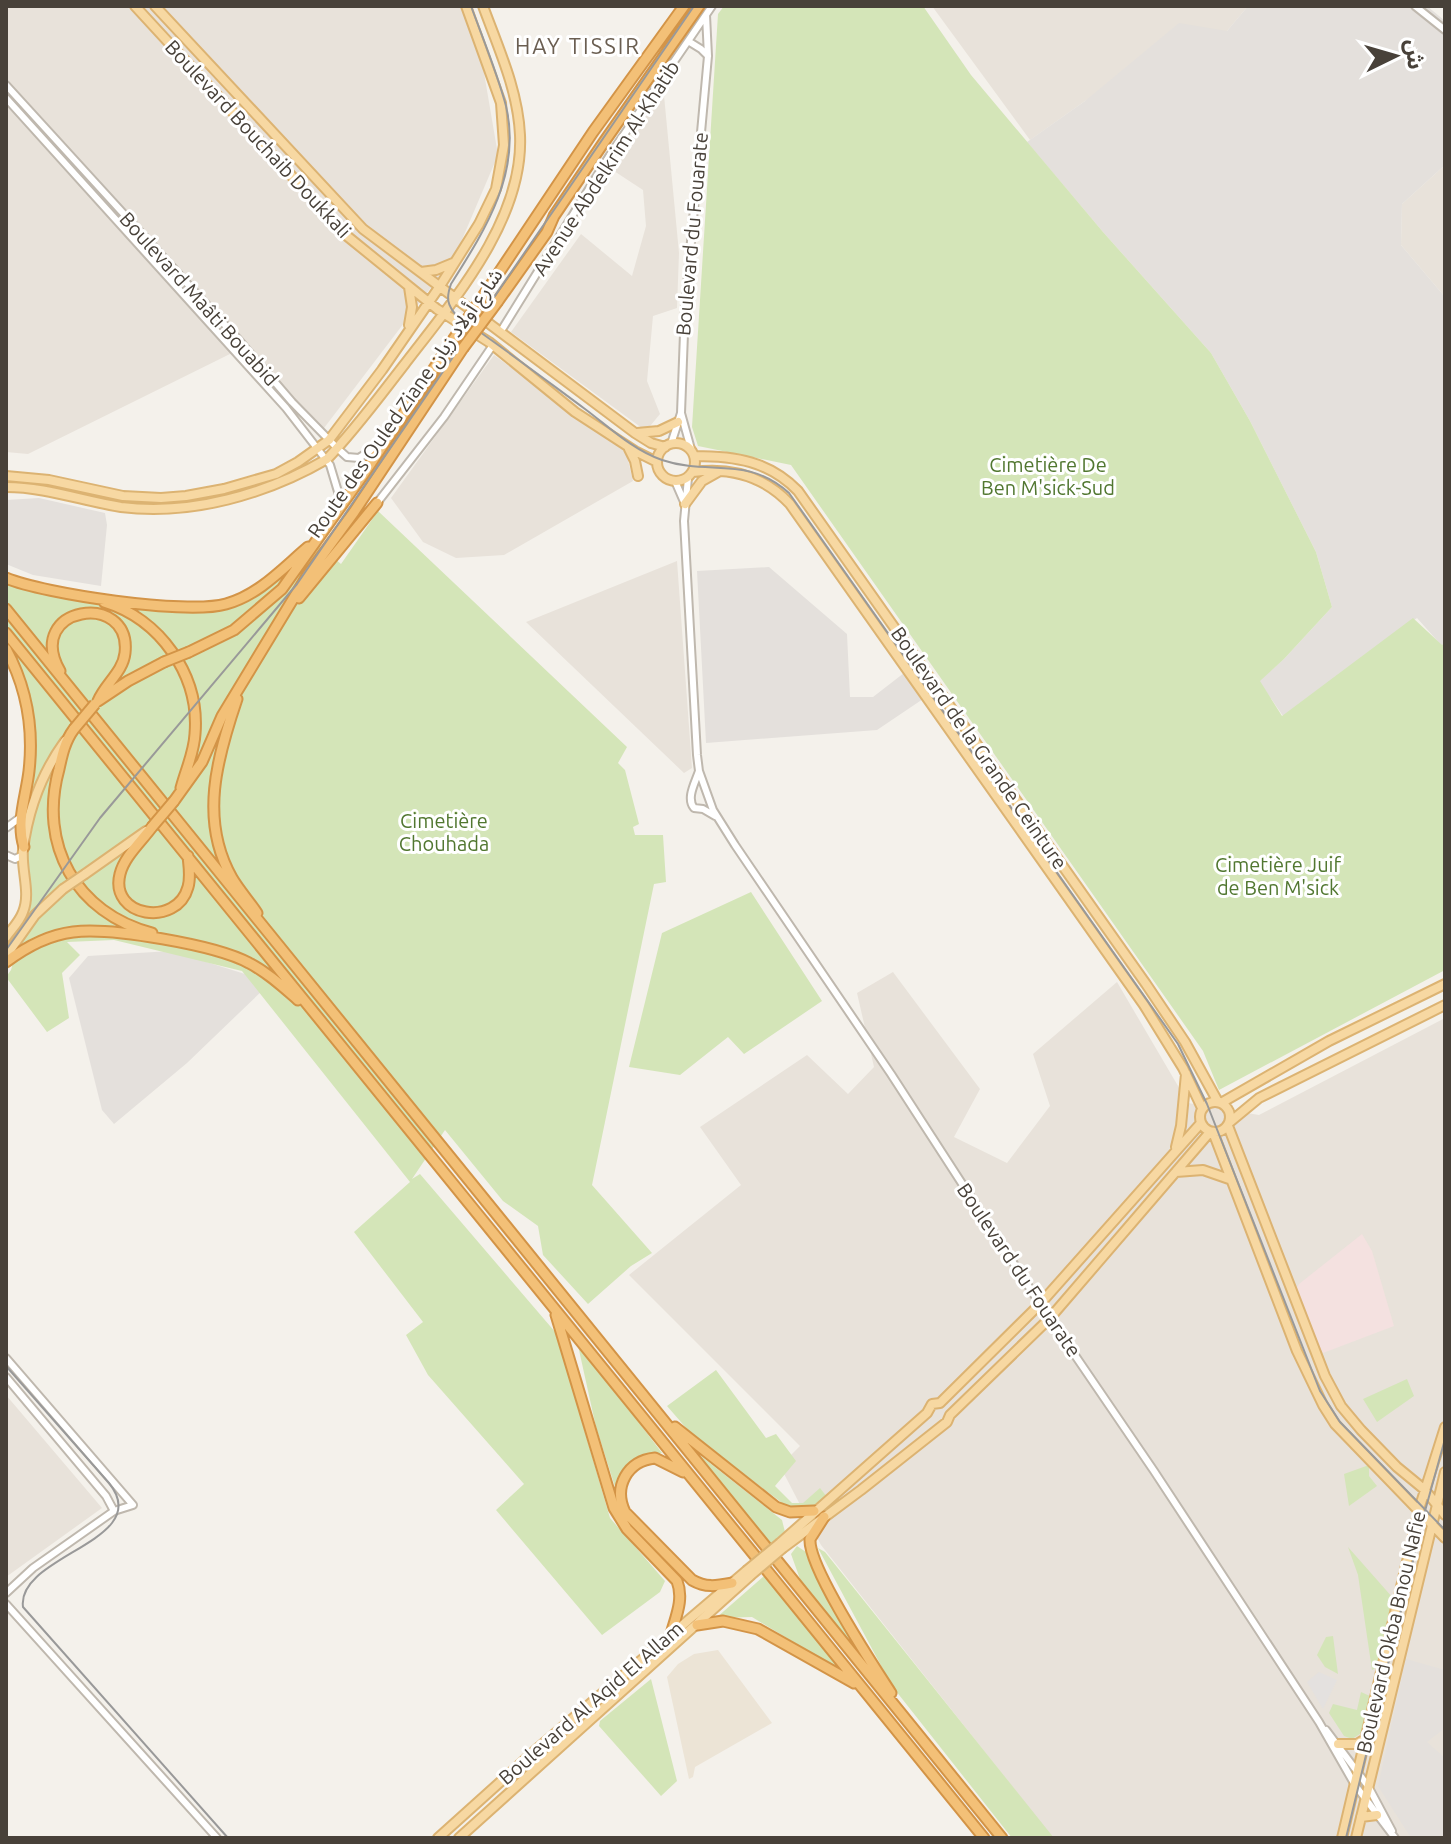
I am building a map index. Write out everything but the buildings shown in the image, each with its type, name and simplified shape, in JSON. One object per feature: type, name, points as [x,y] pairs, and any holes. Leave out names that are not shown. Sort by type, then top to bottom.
[{"type":"highway","name":"Route des Ouled Ziane شارع أولاد زيان","points":[[71,733],[97,703],[128,681],[234,630],[282,589],[682,6]]},
{"type":"highway","name":"Route des Ouled Ziane شارع أولاد زيان","points":[[188,856],[189,883],[186,893],[177,905],[164,913],[155,914],[131,906],[121,893],[118,879],[122,866],[202,762],[222,716],[307,576],[354,512],[463,348],[547,232],[554,216],[643,86],[703,10]]},
{"type":"highway","points":[[643,86],[657,85]]},
{"type":"highway","points":[[288,609],[330,563],[377,503]]},
{"type":"highway","points":[[6,578],[31,587],[67,593],[187,607],[228,603],[273,579],[319,537]]},
{"type":"highway","points":[[67,593],[123,608],[145,622],[165,641],[179,663],[190,690],[196,732],[190,765],[177,798]]},
{"type":"highway","points":[[6,609],[1002,1838]]},
{"type":"highway","points":[[72,692],[56,664],[53,648],[55,636],[64,622],[76,614],[102,614],[121,631],[125,653],[120,668],[97,703]]},
{"type":"highway","points":[[6,633],[984,1838]]},
{"type":"highway","points":[[6,649],[22,683],[30,724],[29,769],[21,817],[23,851]]},
{"type":"highway","points":[[243,681],[217,762],[213,813],[215,833],[233,880],[284,952]]},
{"type":"highway","points":[[71,733],[54,787],[52,812],[59,852],[82,891],[97,906],[126,924],[248,962],[265,972],[317,1016]]},
{"type":"highway","points":[[6,962],[42,940],[87,931],[215,950]]},
{"type":"highway","points":[[555,1312],[614,1508],[627,1529],[677,1581],[680,1589],[681,1601],[671,1634]]},
{"type":"highway","points":[[643,1395],[700,1448],[776,1507],[790,1512],[814,1511]]},
{"type":"highway","points":[[691,1477],[663,1459],[646,1459],[629,1469],[620,1490],[620,1502],[625,1512],[692,1580],[710,1586],[732,1583]]},
{"type":"highway","points":[[824,1517],[810,1539],[812,1556],[859,1643],[914,1729]]},
{"type":"highway","points":[[697,1625],[723,1621],[758,1629],[857,1685]]},
{"type":"main road","name":"Boulevard Bouchaib Doukkali","points":[[135,6],[337,226],[428,303],[493,345],[575,412],[657,462]]},
{"type":"main road","name":"Boulevard Bouchaib Doukkali","points":[[155,6],[349,216],[389,250],[635,433],[651,443],[668,445]]},
{"type":"main road","points":[[6,476],[41,479],[139,498],[186,496],[254,481],[283,471],[329,440],[440,286],[479,224],[496,189],[504,145],[501,103],[466,6]]},
{"type":"main road","points":[[6,487],[40,489],[138,508],[182,507],[252,493],[292,478],[327,459],[456,298],[490,242],[508,202],[520,151],[516,102],[483,6]]},
{"type":"main road","points":[[420,272],[441,269],[454,263]]},
{"type":"main road","points":[[407,333],[412,313],[409,287]]},
{"type":"main road","points":[[418,347],[444,325],[456,322]]},
{"type":"main road","points":[[635,433],[650,434],[679,417]]},
{"type":"main road","points":[[626,445],[635,461],[638,476]]},
{"type":"main road","points":[[668,445],[684,445],[693,453],[690,475],[675,481],[664,477],[657,462],[668,445]]},
{"type":"main road","name":"Boulevard de la Grande Ceinture","points":[[693,453],[736,457],[758,463],[798,491],[1146,984],[1185,1042],[1219,1102]]},
{"type":"main road","points":[[685,504],[702,481],[720,472]]},
{"type":"main road","name":"Boulevard de la Grande Ceinture","points":[[690,475],[720,472],[759,479],[770,484],[790,504],[1144,1005],[1186,1073],[1202,1108]]},
{"type":"main road","points":[[138,508],[139,498]]},
{"type":"main road","points":[[6,937],[21,917],[26,904],[23,851],[36,795],[47,766],[71,733]]},
{"type":"main road","points":[[6,956],[35,915],[63,889],[152,827]]},
{"type":"main road","points":[[940,1403],[1040,1304],[1201,1123],[1202,1108],[1445,984]]},
{"type":"main road","points":[[781,1545],[824,1517],[947,1422],[950,1415],[1050,1318],[1212,1132],[1221,1131],[1259,1098],[1445,1005]]},
{"type":"main road","points":[[1174,1151],[1180,1135],[1186,1073]]},
{"type":"main road","points":[[1219,1102],[1228,1109],[1229,1124],[1325,1376],[1341,1406],[1397,1467],[1425,1490],[1445,1515]]},
{"type":"main road","points":[[1201,1123],[1212,1132],[1297,1351],[1323,1405],[1335,1424],[1445,1538]]},
{"type":"main road","points":[[1176,1172],[1203,1170],[1229,1179]]},
{"type":"main road","points":[[748,1573],[927,1413],[932,1404],[940,1403],[948,1407],[950,1415]]},
{"type":"main road","points":[[927,1413],[929,1421],[941,1425]]},
{"type":"main road","name":"Boulevard Okba Bnou Nafie","points":[[1342,1838],[1419,1512],[1445,1427]]},
{"type":"main road","name":"Boulevard Okba Bnou Nafie","points":[[1356,1838],[1445,1472]]},
{"type":"main road","points":[[1428,1543],[1437,1537],[1445,1538]]},
{"type":"main road","name":"Boulevard Al Aqid El Allam","points":[[438,1838],[671,1634],[748,1573]]},
{"type":"main road","name":"Boulevard Al Aqid El Allam","points":[[459,1838],[697,1625],[748,1573]]},
{"type":"main road","points":[[1338,1744],[1357,1744],[1365,1739]]},
{"type":"main road","points":[[1361,1817],[1377,1815]]},
{"type":"street","name":"Avenue Abdelkrim Al-Khatib","points":[[501,331],[610,155],[688,41],[703,10],[712,6]]},
{"type":"street","points":[[1415,6],[1445,30]]},
{"type":"street","name":"Boulevard du Fouarate","points":[[668,445],[679,417],[685,307],[708,56],[703,10]]},
{"type":"street","points":[[688,41],[708,56]]},
{"type":"street","name":"Boulevard Maâti Bouabid","points":[[6,85],[337,448]]},
{"type":"street","name":"Boulevard Maâti Bouabid","points":[[6,98],[229,343],[319,449],[337,482],[342,505]]},
{"type":"street","points":[[377,503],[444,417],[493,345]]},
{"type":"street","points":[[337,448],[351,458],[363,456],[401,417]]},
{"type":"street","name":"Boulevard du Fouarate","points":[[679,417],[693,453]]},
{"type":"street","name":"Boulevard du Fouarate","points":[[690,475],[685,504],[687,603],[699,771],[718,818],[1319,1722],[1355,1785],[1395,1838]]},
{"type":"street","name":"Boulevard du Fouarate","points":[[675,481],[685,504]]},
{"type":"street","name":"Boulevard du Fouarate","points":[[694,790],[699,771]]},
{"type":"street","points":[[707,792],[701,788],[694,790],[690,803],[694,808],[703,809],[710,802]]},
{"type":"street","name":"Boulevard du Fouarate","points":[[703,809],[718,818]]},
{"type":"street","points":[[6,828],[21,817]]},
{"type":"street","points":[[6,855],[17,859],[23,851]]},
{"type":"street","points":[[6,1358],[133,1505],[114,1511],[33,1568],[6,1593]]},
{"type":"street","points":[[6,1377],[106,1496],[114,1511]]},
{"type":"street","points":[[8,1608],[217,1838]]},
{"type":"street","name":"Boulevard du Fouarate","points":[[1319,1722],[1368,1786],[1395,1838]]},
{"type":"shaded area","points":[[6,6],[463,6],[482,61],[498,155],[455,256],[321,432],[248,343],[28,454],[6,452]]},
{"type":"shaded area","points":[[932,6],[1248,6],[1227,31],[1085,101],[1030,140]]},
{"type":"shaded area","points":[[1248,6],[1427,6],[1445,21],[1445,165],[1402,204],[1401,245],[1445,297],[1445,643],[1442,646],[1417,618],[1283,716],[1259,681],[1332,607],[1316,552],[1250,421],[1211,353],[1027,142],[1085,101],[1179,23],[1227,31]]},
{"type":"shaded area","points":[[663,85],[679,253],[677,308],[653,316],[647,381],[660,414],[646,431],[511,332],[581,234],[632,276],[646,226],[643,190],[614,171]]},
{"type":"shaded area","points":[[1445,165],[1445,297],[1401,245],[1402,204]]},
{"type":"shaded area","points":[[494,355],[626,452],[633,481],[504,555],[456,558],[423,542],[391,498]]},
{"type":"shaded area","points":[[39,498],[105,513],[107,525],[101,586],[33,575],[6,564],[6,500]]},
{"type":"shaded area","points":[[677,561],[692,768],[684,773],[526,622]]},
{"type":"shaded area","points":[[769,567],[847,634],[850,697],[873,697],[904,673],[923,699],[877,730],[706,743],[697,571]]},
{"type":"shaded area","points":[[171,951],[245,974],[265,988],[187,1063],[114,1124],[102,1110],[69,978],[88,956]]},
{"type":"shaded area","points":[[893,972],[980,1089],[954,1137],[1007,1163],[1050,1106],[1033,1054],[1117,982],[1188,1103],[1259,1115],[1445,1018],[1445,1838],[1053,1838],[821,1545],[780,1466],[800,1446],[629,1275],[741,1185],[700,1127],[807,1055],[848,1094],[874,1067],[857,993]]},
{"type":"shaded area","points":[[1362,1234],[1372,1251],[1394,1326],[1323,1353],[1310,1333],[1295,1291],[1299,1284]]},
{"type":"shaded area","points":[[6,1395],[102,1508],[6,1577]]},
{"type":"shaded area","points":[[718,1650],[772,1723],[695,1767],[693,1777],[689,1779],[667,1677],[678,1664],[694,1654]]},
{"type":"shaded area","points":[[1406,1659],[1445,1670],[1445,1728],[1427,1742],[1445,1758],[1445,1838],[1411,1838],[1378,1786]]},
{"type":"shaded area","points":[[1319,1672],[1337,1680],[1323,1709],[1307,1682]]},
{"type":"green space","name":"Cimetière De Ben M'sick-Sud","points":[[724,6],[923,6],[971,75],[1103,232],[1211,353],[1250,421],[1316,552],[1332,607],[1260,681],[1282,716],[1413,618],[1442,645],[1445,643],[1445,970],[1219,1090],[1203,1051],[791,465],[698,446],[692,427],[718,14]]},
{"type":"green space","name":"Cimetière Chouhada","points":[[378,511],[627,747],[618,763],[625,770],[639,824],[633,827],[635,835],[663,835],[666,882],[654,884],[592,1185],[652,1253],[631,1266],[588,1304],[543,1255],[538,1226],[503,1201],[445,1130],[412,1179],[420,1174],[556,1333],[610,1518],[665,1581],[660,1592],[602,1635],[496,1510],[524,1484],[428,1375],[406,1335],[423,1322],[354,1232],[410,1182],[242,971],[114,940],[67,942],[80,955],[62,973],[69,1018],[47,1032],[6,977],[11,970],[28,906],[25,841],[33,749],[20,668],[6,642],[6,574],[36,585],[202,607],[241,599],[315,542],[341,564]]},
{"type":"green space","points":[[751,892],[822,1001],[744,1054],[728,1037],[680,1075],[629,1067],[662,933]]},
{"type":"green space","points":[[577,1341],[662,1453],[643,1456],[632,1462],[616,1490],[596,1427]]},
{"type":"green space","points":[[716,1370],[766,1438],[776,1434],[796,1461],[775,1486],[792,1503],[803,1503],[820,1488],[827,1497],[817,1505],[789,1508],[694,1437],[667,1406]]},
{"type":"green space","points":[[1407,1379],[1414,1396],[1377,1422],[1363,1399]]},
{"type":"green space","points":[[692,1449],[782,1520],[785,1532],[769,1545]]},
{"type":"green space","points":[[1369,1465],[1369,1476],[1377,1486],[1349,1506],[1344,1474]]},
{"type":"green space","points":[[797,1546],[809,1554],[869,1668],[800,1579],[791,1554]]},
{"type":"green space","points":[[1348,1547],[1393,1598],[1377,1667],[1372,1670],[1358,1575]]},
{"type":"green space","points":[[818,1548],[825,1552],[1054,1838],[1012,1838],[892,1686]]},
{"type":"green space","points":[[765,1575],[836,1664],[835,1667],[752,1617],[716,1618]]},
{"type":"green space","points":[[1333,1636],[1338,1674],[1325,1667],[1317,1655],[1326,1637]]},
{"type":"green space","points":[[651,1679],[677,1781],[661,1796],[599,1726],[600,1721]]},
{"type":"green space","points":[[1361,1692],[1372,1697],[1363,1732],[1352,1739],[1344,1736],[1329,1713],[1333,1704],[1357,1710]]},
{"type":"tram line","points":[[471,6],[506,106],[510,131],[509,154],[505,178],[488,222],[451,284],[448,297],[451,308],[457,316],[641,450],[679,464],[758,474],[789,493],[1178,1044],[1207,1104],[1320,1391],[1340,1422],[1445,1530]]},
{"type":"tram line","points":[[6,950],[100,818],[297,584],[694,6]]},
{"type":"tram line","points":[[6,1366],[109,1483],[119,1503],[114,1520],[101,1534],[40,1574],[27,1589],[23,1607],[228,1838]]},
{"type":"tram line","points":[[1346,1838],[1445,1439]]},
{"type":"district","name":"HAY TISSIR","points":[[578,46]]},
{"type":"park label","name":"Cimetière Juif de Ben M'sick","points":[[1278,876]]}]
